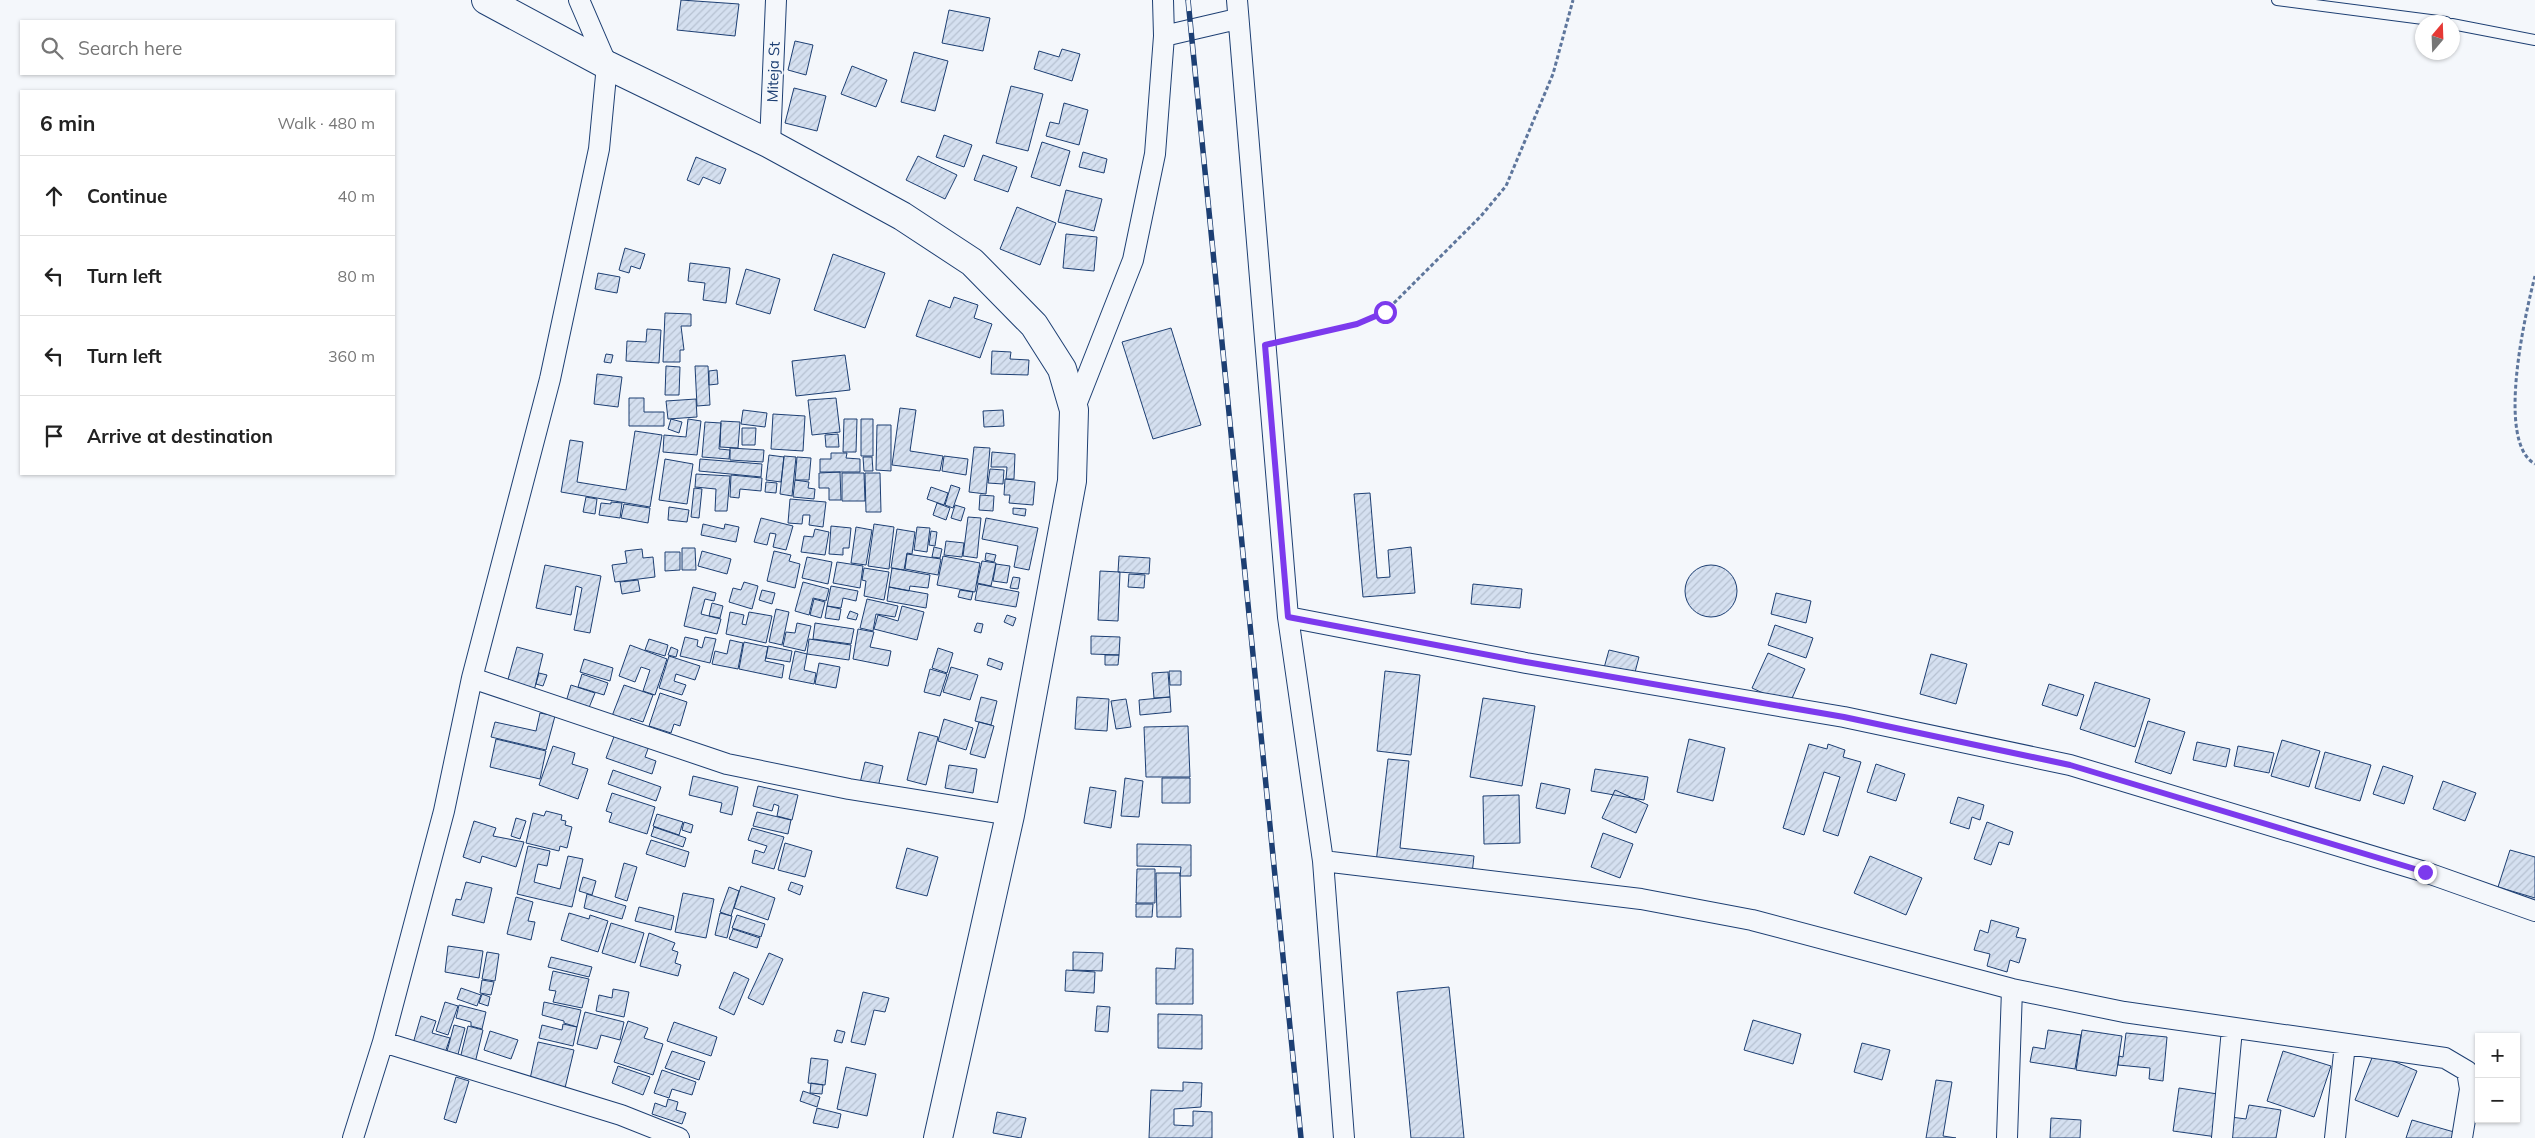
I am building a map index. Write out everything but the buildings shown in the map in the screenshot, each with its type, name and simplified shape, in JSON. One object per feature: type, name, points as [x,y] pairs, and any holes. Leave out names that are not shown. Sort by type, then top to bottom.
[{"type":"street","points":[[486,0],[607,65],[770,144],[902,216],[972,262],[1034,325],[1062,369],[1074,410],[1072,480],[1010,815],[938,1138]]},
{"type":"street","points":[[353,1138],[383,1042],[444,811],[472,678],[550,379],[599,149],[607,65],[580,0]]},
{"type":"street","name":"Miteja St","points":[[770,144],[776,0]]},
{"type":"street","points":[[1074,410],[1132,260],[1155,154],[1164,36],[1162,0]]},
{"type":"street","points":[[1164,36],[1237,9],[1288,617],[1323,861],[1344,1138]]},
{"type":"street","points":[[1288,617],[1526,662],[1844,717],[2070,765],[2425,872],[2535,911]]},
{"type":"street","points":[[472,678],[727,764],[850,789],[1010,815]]},
{"type":"street","points":[[1323,861],[1641,899],[1752,920],[2012,989],[2124,1012],[2232,1029],[2445,1058],[2467,1071],[2470,1089],[2462,1138]]},
{"type":"street","points":[[2007,1138],[2012,989]]},
{"type":"street","points":[[2222,1138],[2232,1029]]},
{"type":"street","points":[[383,1042],[621,1115],[679,1138]]},
{"type":"street","points":[[2334,1138],[2345,1044]]},
{"type":"lane","points":[[2277,0],[2415,18]]},
{"type":"lane","points":[[2460,26],[2535,40]]},
{"type":"path","points":[[1265,345],[1357,324],[1385,312],[1481,216],[1506,186],[1553,74],[1573,0]]},
{"type":"path","points":[[2535,276],[2525,312],[2516,366],[2515,411],[2520,440],[2531,461],[2535,464]]},
{"type":"railway","points":[[1188,0],[1301,1138]]},
{"type":"route","points":[[1385,312],[1357,324],[1265,345],[1288,617],[1526,662],[1844,717],[2070,765],[2425,872]]}]
